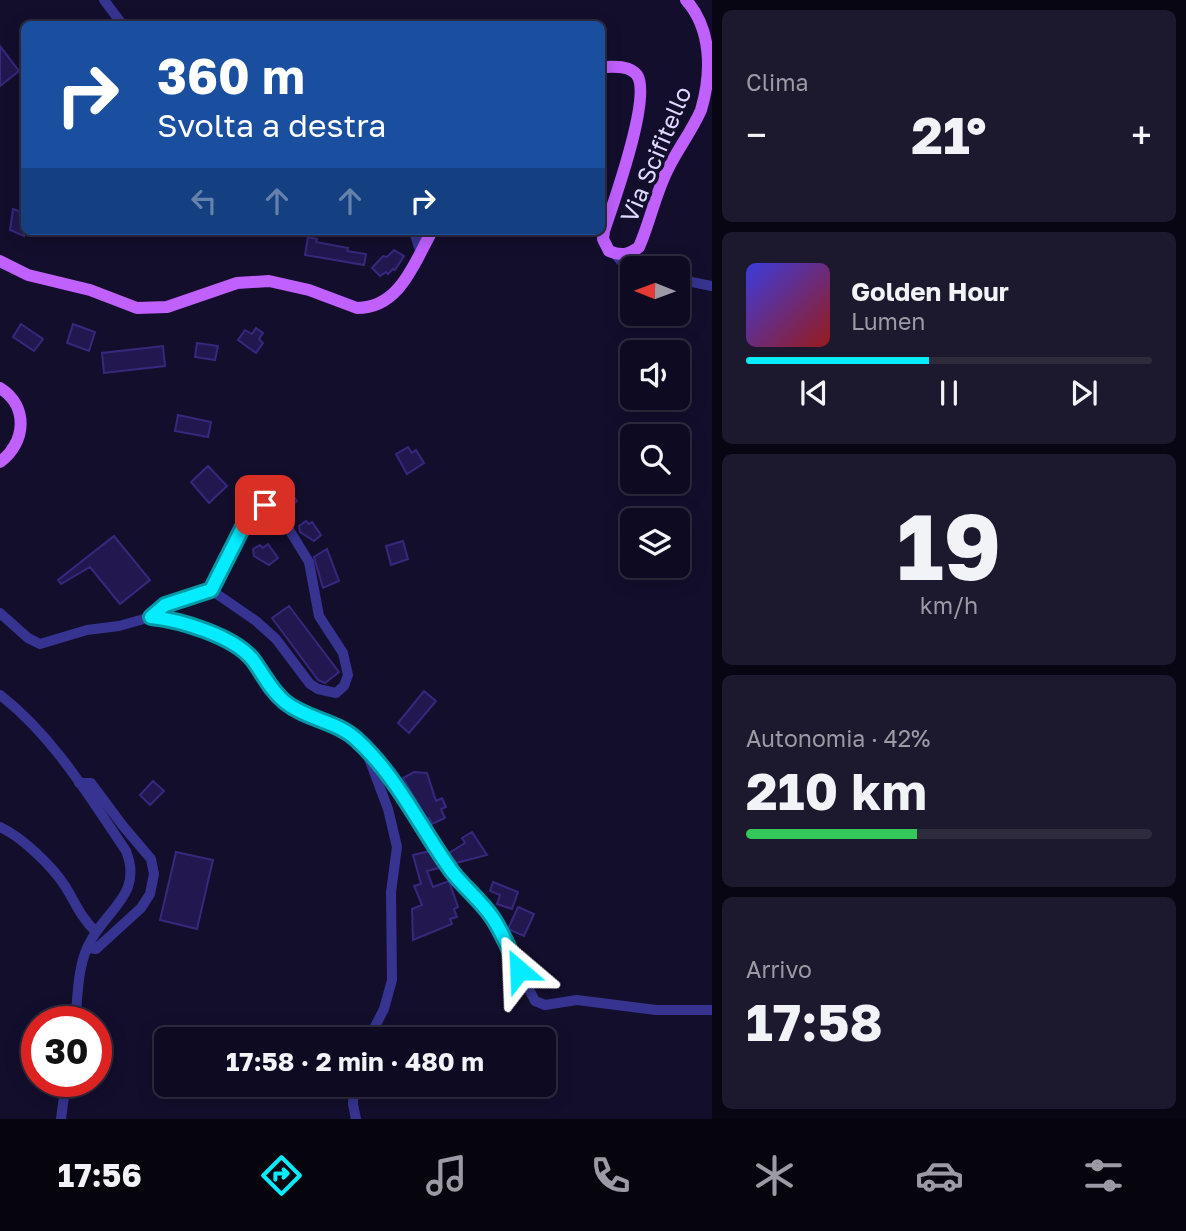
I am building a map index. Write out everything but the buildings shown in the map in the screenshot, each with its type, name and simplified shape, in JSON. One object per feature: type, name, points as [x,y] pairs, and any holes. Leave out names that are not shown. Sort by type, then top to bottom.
[{"type":"main road","name":"Via Scifitello","points":[[604,235],[606,246],[620,254],[639,247],[661,183],[701,109],[710,70],[708,32],[687,0]]},
{"type":"main road","name":"Via Scifitello","points":[[605,67],[620,67],[635,72],[641,89],[635,130],[605,228]]},
{"type":"main road","points":[[0,261],[28,275],[90,290],[136,308],[167,307],[237,283],[269,281],[296,286],[350,306],[366,308],[386,301],[398,290],[430,235]]},
{"type":"main road","points":[[0,388],[10,394],[17,404],[21,430],[12,452],[0,462]]},
{"type":"street","points":[[104,0],[120,21]]},
{"type":"street","points":[[415,235],[420,251]]},
{"type":"street","points":[[690,282],[712,286]]},
{"type":"street","points":[[151,617],[165,605],[211,590],[248,517],[256,508],[265,505],[272,507],[309,562],[318,616],[342,653],[348,676],[344,686],[337,692],[318,689],[310,684],[276,639],[256,621],[211,590]]},
{"type":"street","points":[[0,613],[28,638],[40,644],[87,630],[119,626],[151,617],[200,629],[238,648],[252,659],[269,685],[285,702],[353,737],[384,766],[453,873],[492,916],[535,1001],[545,1005],[577,1000],[656,1010],[712,1010]]},
{"type":"street","points":[[0,695],[34,725],[79,783],[126,851],[131,863],[131,881],[127,892],[87,948],[82,964],[77,1006]]},
{"type":"street","points":[[367,752],[388,809],[397,847],[390,892],[392,980],[384,1009],[375,1027]]},
{"type":"street","points":[[79,783],[91,783],[151,859],[154,874],[150,894],[141,908],[96,949],[87,948]]},
{"type":"street","points":[[0,827],[13,834],[56,873],[82,917],[96,932]]},
{"type":"street","points":[[61,1119],[64,1097]]},
{"type":"street","points":[[353,1097],[356,1119]]},
{"type":"route","points":[[265,505],[256,508],[248,517],[211,590],[165,605],[151,617],[200,629],[238,648],[252,659],[269,685],[285,702],[359,741],[367,752],[384,766],[453,873],[492,916],[519,970]]}]
